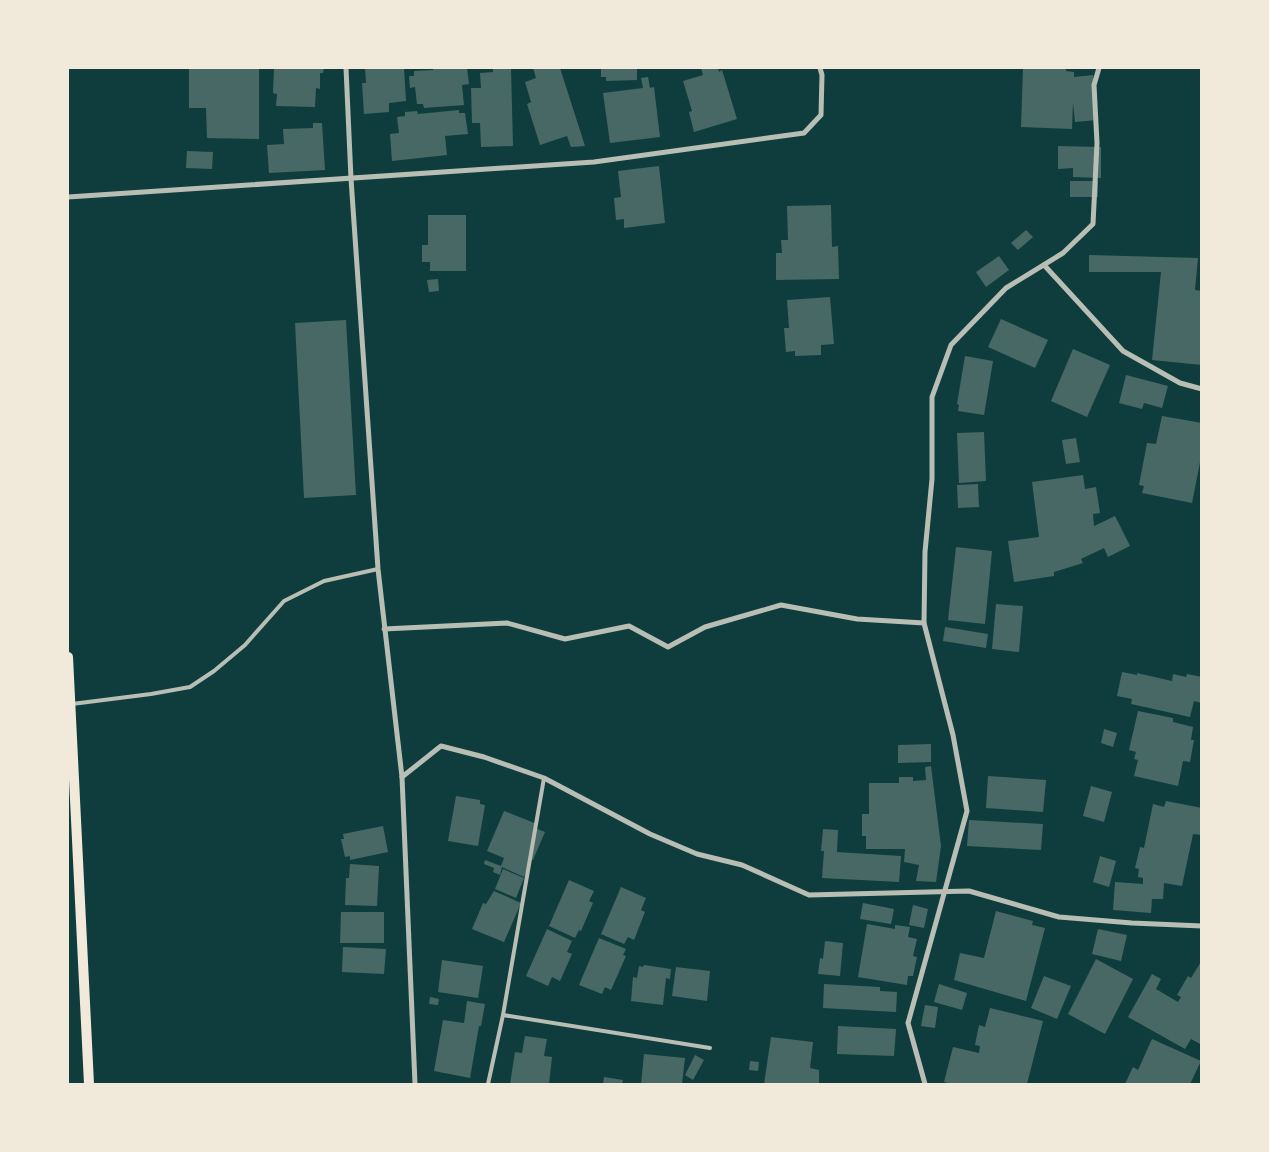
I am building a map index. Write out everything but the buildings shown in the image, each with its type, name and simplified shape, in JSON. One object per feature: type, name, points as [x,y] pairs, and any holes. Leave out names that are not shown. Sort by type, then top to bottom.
[{"type":"main road","points":[[68,657],[89,1084]]},
{"type":"street","points":[[346,68],[351,179],[378,569],[402,777],[415,1084]]},
{"type":"street","points":[[68,197],[594,162],[804,133],[821,115],[822,75],[820,68]]},
{"type":"street","points":[[925,1084],[908,1022],[967,811],[953,735],[924,623],[925,552],[932,478],[932,397],[951,344],[1006,288],[1063,253],[1093,224],[1098,143],[1094,84],[1098,68]]},
{"type":"street","points":[[1044,265],[1123,351],[1180,383],[1202,389]]},
{"type":"street","points":[[384,629],[507,623],[565,639],[629,626],[668,647],[705,627],[781,604],[857,619],[924,623]]},
{"type":"street","points":[[402,777],[441,746],[484,757],[544,778],[650,834],[697,854],[742,865],[809,895],[969,891],[1059,917],[1132,924],[1202,926]]},
{"type":"lane","points":[[69,704],[151,694],[190,687],[214,671],[244,645],[284,601],[324,581],[378,569]]},
{"type":"lane","points":[[488,1084],[503,1015],[544,778]]},
{"type":"lane","points":[[503,1015],[710,1048]]}]
